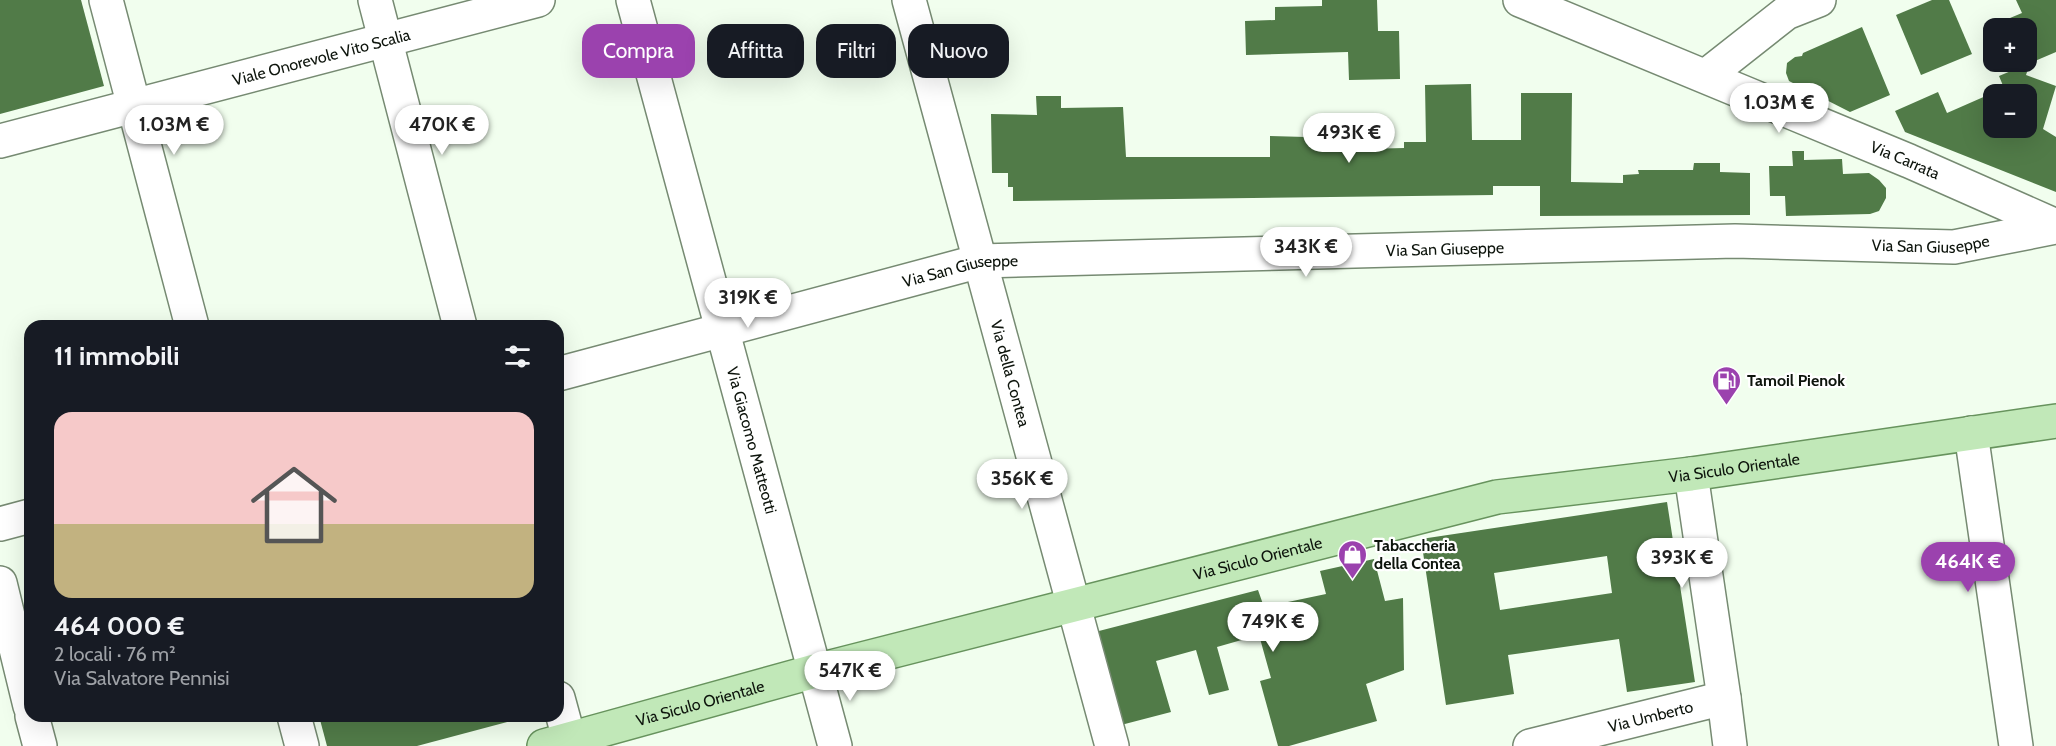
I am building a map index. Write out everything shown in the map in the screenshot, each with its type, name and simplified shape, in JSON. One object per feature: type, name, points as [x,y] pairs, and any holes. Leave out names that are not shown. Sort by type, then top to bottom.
[{"type":"main road","name":"Via Siculo Orientale","points":[[561,744],[815,671],[1497,497],[1691,474],[2056,421]]},
{"type":"street","points":[[106,0],[190,320]]},
{"type":"street","points":[[375,0],[458,320]]},
{"type":"street","name":"Viale Onorevole Vito Scalia","points":[[0,141],[538,0]]},
{"type":"street","name":"Via Giacomo Matteotti","points":[[633,0],[835,746]]},
{"type":"street","name":"Via della Contea","points":[[909,0],[1112,746]]},
{"type":"street","name":"Via Carrata","points":[[1520,0],[1706,76],[2056,227]]},
{"type":"street","points":[[1706,76],[1786,13],[1820,0]]},
{"type":"street","name":"Via San Giuseppe","points":[[564,372],[980,261],[1735,241],[1954,247],[2056,227]]},
{"type":"street","points":[[1971,433],[2016,746]]},
{"type":"street","points":[[1691,474],[1730,746]]},
{"type":"street","points":[[0,524],[24,518]]},
{"type":"street","points":[[0,583],[24,681]]},
{"type":"street","name":"Via Umberto","points":[[1530,746],[1724,698]]},
{"type":"street","points":[[34,722],[40,746]]},
{"type":"street","points":[[296,722],[302,746]]},
{"type":"street","points":[[560,722],[561,744]]},
{"type":"building","points":[[0,0],[81,0],[104,86],[0,114]]},
{"type":"building","points":[[1322,0],[1377,0],[1378,31],[1399,31],[1400,79],[1349,80],[1348,52],[1246,55],[1245,21],[1275,20],[1275,7],[1322,6]]},
{"type":"building","points":[[1932,0],[1949,0],[1972,54],[1921,75],[1896,15]]},
{"type":"building","points":[[2016,0],[2056,0],[2056,52],[2037,60],[2037,18],[2010,18],[2022,13]]},
{"type":"building","points":[[1862,27],[1890,95],[1850,112],[1789,81],[1786,73],[1787,63],[1795,57],[1802,56],[1803,53]]},
{"type":"building","points":[[2009,72],[2027,72],[2026,75],[2056,86],[2043,129],[2056,137],[2056,192],[1905,132],[1895,111],[1938,92],[1947,113],[1983,97],[1983,138],[2037,138],[2037,84],[2002,84],[1999,76]]},
{"type":"building","points":[[1471,84],[1472,140],[1521,140],[1521,93],[1572,93],[1571,182],[1623,183],[1623,175],[1639,174],[1638,170],[1693,170],[1694,163],[1720,163],[1720,172],[1750,173],[1750,215],[1540,216],[1540,186],[1493,186],[1493,195],[1013,201],[1013,187],[1008,187],[1008,173],[992,173],[991,114],[1037,115],[1036,96],[1061,96],[1061,108],[1123,107],[1126,157],[1270,157],[1270,136],[1306,137],[1307,129],[1325,129],[1324,150],[1404,148],[1404,142],[1426,142],[1425,85]]},
{"type":"building","points":[[1792,151],[1804,151],[1804,160],[1842,159],[1843,174],[1869,173],[1886,188],[1886,198],[1879,211],[1870,214],[1786,216],[1785,196],[1770,196],[1769,166],[1793,166]]},
{"type":"building","points":[[1667,502],[1695,682],[1627,692],[1619,639],[1508,655],[1514,694],[1446,705],[1421,539]],"holes":[[[1607,556],[1612,593],[1500,610],[1494,573]]]},
{"type":"building","points":[[1374,559],[1385,601],[1403,598],[1404,670],[1366,684],[1377,721],[1289,746],[1278,746],[1260,681],[1271,678],[1259,635],[1217,647],[1229,690],[1209,695],[1196,650],[1156,661],[1171,712],[1121,725],[1095,632],[1258,590],[1264,607],[1326,594],[1320,571]]},
{"type":"building","points":[[321,722],[507,722],[417,746],[327,746]]},
{"type":"place","name":"Tamoil Pienok","points":[[1726,406]]},
{"type":"place","name":"Tabaccheria della Contea","points":[[1353,580]]}]
